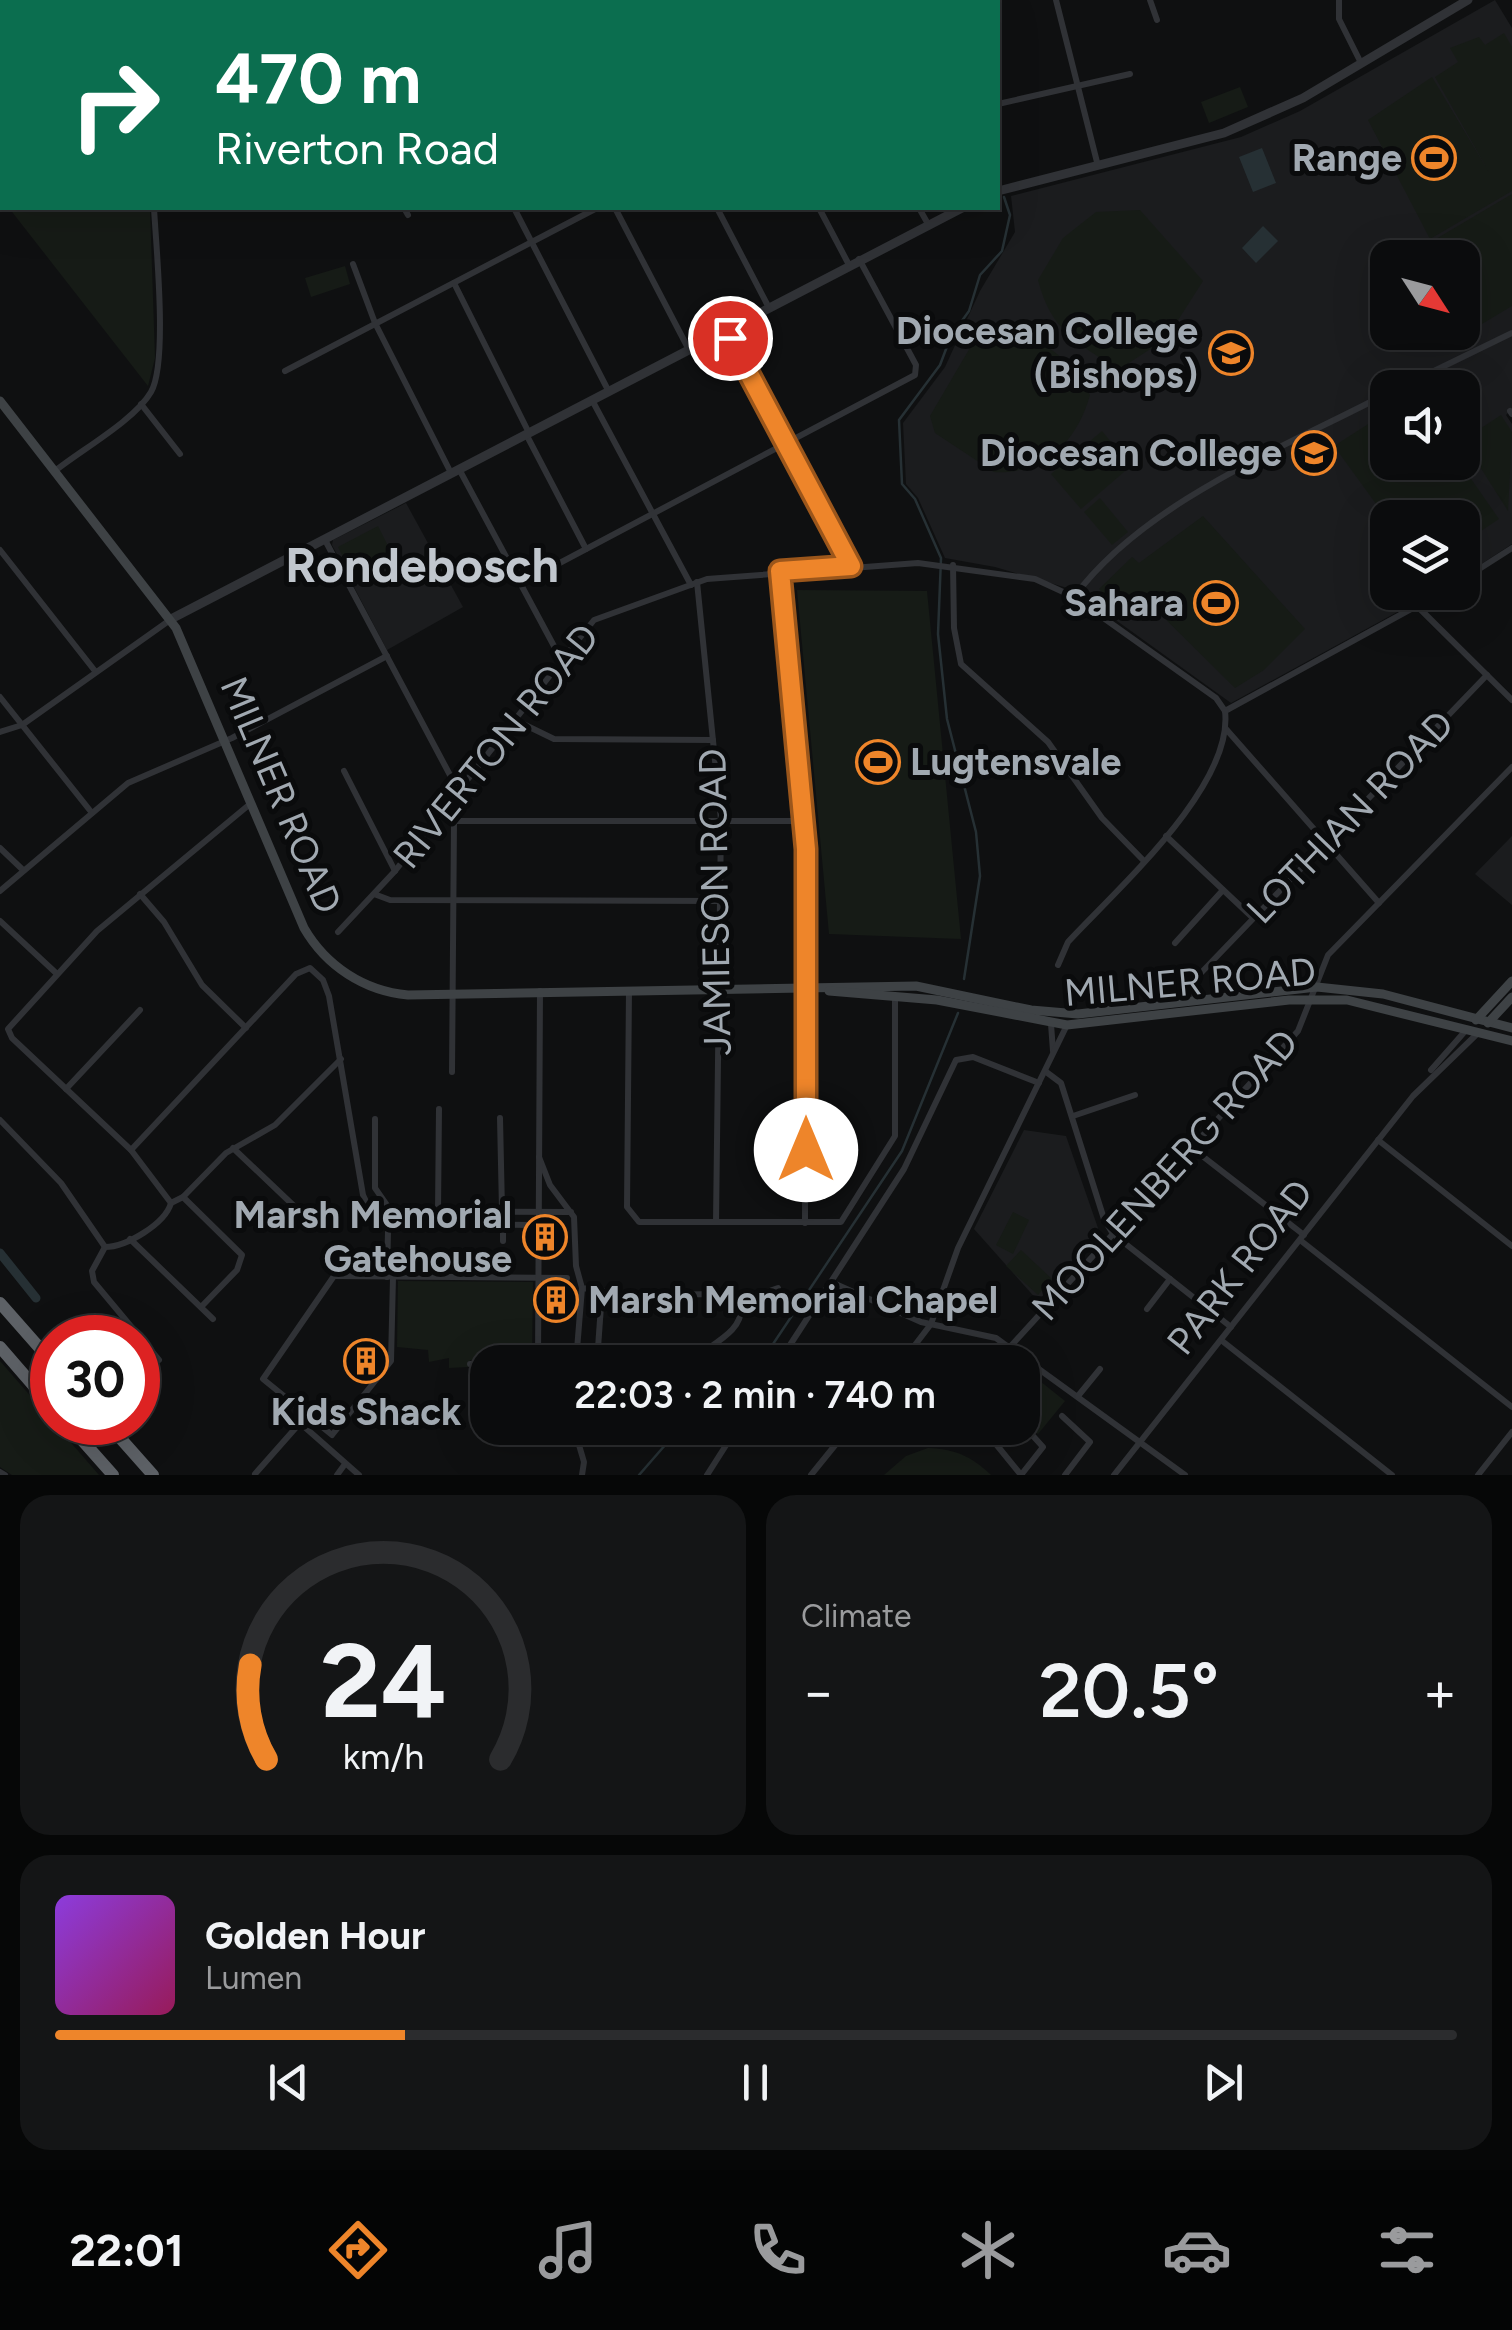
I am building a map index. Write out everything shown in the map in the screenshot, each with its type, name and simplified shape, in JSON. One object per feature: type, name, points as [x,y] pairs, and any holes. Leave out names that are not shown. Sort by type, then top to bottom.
[{"type":"highway","points":[[0,1303],[30,1337]]},
{"type":"highway","points":[[0,1347],[30,1381]]},
{"type":"highway","points":[[86,1445],[113,1475]]},
{"type":"highway","points":[[126,1445],[153,1475]]},
{"type":"main road","name":"MILNER ROAD","points":[[0,400],[171,619],[298,917],[326,958],[358,981],[390,992],[939,988],[1031,1010],[1068,1014],[1313,998],[1362,1002],[1512,1041]]},
{"type":"main road","name":"PARK ROAD","points":[[1467,1029],[1512,981]]},
{"type":"main road","name":"MILNER ROAD","points":[[809,988],[896,996],[1066,1025],[1317,986],[1383,994],[1512,1028]]},
{"type":"main road","name":"PARK ROAD","points":[[1479,1032],[1512,998]]},
{"type":"street","points":[[1056,0],[1098,166]]},
{"type":"street","points":[[1150,0],[1157,20]]},
{"type":"street","points":[[1339,0],[1338,19],[1362,64]]},
{"type":"street","points":[[1003,189],[1224,133],[1303,98],[1468,0]]},
{"type":"street","points":[[1000,104],[1130,74]]},
{"type":"street","points":[[55,471],[141,404],[152,390],[158,365],[154,210]]},
{"type":"street","points":[[515,210],[608,390]]},
{"type":"street","points":[[286,371],[594,210]]},
{"type":"street","points":[[616,210],[688,348]]},
{"type":"street","points":[[718,210],[768,306]]},
{"type":"street","points":[[820,210],[848,263]]},
{"type":"street","points":[[920,210],[928,224]]},
{"type":"street","points":[[0,732],[22,725],[154,626],[325,540],[848,263],[958,210]]},
{"type":"street","points":[[520,584],[909,378],[916,366],[858,258]]},
{"type":"street","points":[[353,264],[375,323],[562,661]]},
{"type":"street","points":[[454,282],[586,549]]},
{"type":"street","points":[[724,328],[851,566]]},
{"type":"street","points":[[1436,370],[1512,333]]},
{"type":"street","name":"JAMIESON ROAD","points":[[592,399],[694,583],[721,820],[716,1222]]},
{"type":"street","points":[[1074,597],[1110,555],[1174,508],[1370,403]]},
{"type":"street","points":[[141,404],[180,454]]},
{"type":"street","points":[[325,540],[459,792]]},
{"type":"street","points":[[1480,568],[1512,548]]},
{"type":"street","points":[[0,550],[95,672]]},
{"type":"street","name":"RIVERTON ROAD","points":[[338,932],[396,871],[598,617],[694,583],[780,571],[926,563],[1044,581],[1074,597],[1218,700],[1225,711]]},
{"type":"street","points":[[951,565],[954,628],[961,664],[1048,742],[1102,818],[1144,860]]},
{"type":"street","points":[[780,571],[803,821],[809,988],[805,1223]]},
{"type":"street","points":[[1058,965],[1068,942],[1201,795],[1225,728],[1225,711],[1409,610]]},
{"type":"street","points":[[1420,610],[1512,700]]},
{"type":"street","points":[[0,891],[128,783],[224,742],[388,656]]},
{"type":"street","name":"LOTHIAN ROAD","points":[[1196,1006],[1194,984],[1199,975],[1487,676]]},
{"type":"street","points":[[0,697],[92,813]]},
{"type":"street","points":[[515,720],[554,739],[712,740]]},
{"type":"street","points":[[1225,728],[1379,903]]},
{"type":"street","name":"MOOLENBERG ROAD","points":[[1012,1345],[1298,1031],[1325,959],[1512,768]]},
{"type":"street","points":[[344,771],[396,871]]},
{"type":"street","points":[[170,1204],[131,1150],[12,1038],[8,1029],[56,973],[140,894],[250,804]]},
{"type":"street","points":[[444,812],[454,820],[803,821]]},
{"type":"street","points":[[452,1072],[454,820]]},
{"type":"street","points":[[1166,836],[1253,918]]},
{"type":"street","points":[[0,848],[24,870]]},
{"type":"street","points":[[1175,942],[1223,890]]},
{"type":"street","points":[[140,894],[164,922],[202,986],[246,1028]]},
{"type":"street","points":[[374,894],[390,900],[720,901]]},
{"type":"street","points":[[0,921],[56,973]]},
{"type":"street","points":[[131,1150],[301,969],[315,970],[327,987],[363,1195],[370,1210]]},
{"type":"street","points":[[629,989],[628,1207],[631,1217],[639,1222],[841,1222],[894,1136],[896,996]]},
{"type":"street","points":[[538,1345],[540,990]]},
{"type":"street","points":[[66,1090],[140,1010]]},
{"type":"street","points":[[1051,1024],[1053,1052]]},
{"type":"street","points":[[915,1345],[931,1324],[958,1248],[1066,1025]]},
{"type":"street","name":"PARK ROAD","points":[[1114,1475],[1467,1029]]},
{"type":"street","name":"PARK ROAD","points":[[1413,1096],[1479,1032]]},
{"type":"street","points":[[790,1345],[904,1169],[956,1060],[973,1057],[1039,1083]]},
{"type":"street","points":[[122,1315],[94,1282],[92,1271],[105,1247],[130,1239],[163,1218],[170,1204],[183,1197],[233,1148],[275,1125],[340,1059]]},
{"type":"street","points":[[1045,1070],[1061,1083],[1104,1220],[1114,1234],[1230,1328]]},
{"type":"street","points":[[1073,1116],[1135,1095]]},
{"type":"street","points":[[438,1211],[439,1109]]},
{"type":"street","points":[[500,1118],[502,1210]]},
{"type":"street","points":[[374,1119],[373,1174],[379,1199],[396,1212],[573,1213]]},
{"type":"street","points":[[0,1120],[61,1183],[105,1247]]},
{"type":"street","points":[[1378,1140],[1512,1246]]},
{"type":"street","points":[[233,1148],[294,1206]]},
{"type":"street","points":[[1192,1148],[1512,1407]]},
{"type":"street","points":[[539,1157],[550,1185],[573,1213],[576,1266],[582,1288],[577,1345]]},
{"type":"street","points":[[183,1197],[242,1255],[237,1270],[201,1307]]},
{"type":"street","points":[[561,1210],[566,1201]]},
{"type":"street","points":[[503,1225],[503,1241]]},
{"type":"street","points":[[334,1247],[334,1276],[300,1331],[263,1377],[332,1435],[390,1361],[392,1226],[538,1225]]},
{"type":"street","points":[[130,1239],[213,1319]]},
{"type":"street","points":[[334,1276],[568,1278]]},
{"type":"street","points":[[1146,1309],[1170,1279]]},
{"type":"street","points":[[830,1282],[931,1324],[987,1334],[1006,1345]]},
{"type":"street","points":[[582,1288],[633,1294],[732,1296],[755,1296],[778,1288]]},
{"type":"street","points":[[732,1296],[742,1313]]},
{"type":"street","points":[[713,1345],[752,1307],[755,1296]]},
{"type":"street","points":[[598,1345],[601,1306]]},
{"type":"street","points":[[1221,1340],[1392,1475]]},
{"type":"street","points":[[1040,1369],[1184,1475]]},
{"type":"street","points":[[1078,1396],[1100,1369]]},
{"type":"street","points":[[1062,1416],[1090,1442],[1064,1475]]},
{"type":"street","points":[[256,1474],[298,1423],[360,1475]]},
{"type":"street","points":[[1478,1475],[1512,1432]]},
{"type":"street","points":[[997,1445],[1021,1475],[1043,1448],[1040,1444]]},
{"type":"street","points":[[579,1445],[584,1462],[582,1475]]},
{"type":"street","points":[[707,1475],[726,1445]]},
{"type":"street","points":[[810,1475],[835,1445]]},
{"type":"street","points":[[337,1475],[345,1464]]},
{"type":"shaded area","name":"Diocesan College (Bishops)","points":[[1495,0],[1512,28],[1512,409],[1506,415],[1512,424],[1512,544],[1480,565],[1480,500],[1370,500],[1370,610],[1401,610],[1231,703],[1074,590],[995,567],[945,558],[918,498],[906,484],[903,423],[945,367],[980,291],[1015,232],[1011,196],[1241,137],[1300,111]]},
{"type":"shaded area","points":[[1504,33],[1512,47],[1512,191],[1430,239],[1368,120],[1432,77],[1490,174],[1435,77],[1458,62],[1450,48],[1479,37],[1485,45]]},
{"type":"shaded area","points":[[1240,87],[1248,107],[1209,123],[1201,102]]},
{"type":"shaded area","points":[[1262,148],[1276,183],[1253,192],[1239,157]]},
{"type":"shaded area","points":[[1512,194],[1512,306],[1482,324],[1480,240],[1434,240]]},
{"type":"shaded area","points":[[11,210],[150,210],[155,358],[148,386]]},
{"type":"shaded area","points":[[1140,210],[1203,281],[1166,339],[1118,370],[1058,323],[1038,280],[1063,238],[1096,212]]},
{"type":"shaded area","points":[[1263,226],[1278,241],[1256,263],[1242,248]]},
{"type":"shaded area","points":[[345,266],[350,284],[311,297],[305,278]]},
{"type":"shaded area","points":[[988,332],[1022,337],[1048,348],[1070,367],[1090,395],[1067,441],[1028,468],[994,472],[935,433],[930,416],[974,341]]},
{"type":"shaded area","points":[[1501,415],[1512,432],[1508,511],[1480,467],[1480,429]]},
{"type":"shaded area","points":[[1370,423],[1370,480],[1472,480],[1499,519],[1480,532],[1480,500],[1373,500],[1334,446]]},
{"type":"shaded area","points":[[1102,431],[1131,466],[1081,509],[1051,474]]},
{"type":"shaded area","points":[[1100,498],[1128,532],[1112,545],[1084,512]]},
{"type":"shaded area","points":[[406,503],[463,607],[387,650],[332,545],[333,540]]},
{"type":"shaded area","name":"Sahara","points":[[1203,516],[1305,629],[1264,670],[1235,688],[1138,592],[1120,610],[1099,589],[1132,557],[1139,563]]},
{"type":"shaded area","points":[[378,526],[396,562],[356,583],[338,547]]},
{"type":"shaded area","name":"Lugtensvale","points":[[797,590],[927,591],[961,939],[829,934]]},
{"type":"shaded area","points":[[1512,836],[1512,905],[1475,874]]},
{"type":"shaded area","points":[[1024,1130],[1066,1136],[1098,1228],[1095,1238],[1038,1301],[974,1229]]},
{"type":"shaded area","points":[[1013,1212],[1029,1220],[1013,1254],[996,1245]]},
{"type":"shaded area","points":[[1021,1250],[1052,1279],[1038,1295],[1006,1266]]},
{"type":"shaded area","points":[[398,1281],[533,1282],[532,1345],[470,1345],[469,1367],[449,1368],[449,1358],[429,1362],[428,1350],[397,1347]]},
{"type":"shaded area","points":[[0,1361],[30,1396],[30,1445],[73,1445],[99,1475],[12,1475],[0,1467]]},
{"type":"shaded area","points":[[1040,1381],[1065,1401],[1040,1432]]},
{"type":"shaded area","points":[[928,1448],[962,1455],[991,1475],[884,1475],[906,1456]]},
{"type":"waterway","points":[[964,979],[980,876],[976,832],[947,719],[938,634],[941,558],[915,499],[902,484],[899,420],[940,365],[951,336],[969,311],[980,275],[1002,251],[1010,215],[1004,197]]},
{"type":"waterway","points":[[772,1345],[902,1151],[958,1013]]},
{"type":"waterway","points":[[0,1253],[36,1298]]},
{"type":"waterway","points":[[639,1475],[665,1445]]},
{"type":"place","name":"Range","points":[[1434,158]]},
{"type":"place","name":"Diocesan College (Bishops)","points":[[1231,353]]},
{"type":"place","name":"Diocesan College","points":[[1314,453]]},
{"type":"place","name":"Sahara","points":[[1216,603]]},
{"type":"place","name":"Lugtensvale","points":[[878,762]]},
{"type":"place","name":"Marsh Memorial Gatehouse","points":[[545,1237]]},
{"type":"place","name":"Marsh Memorial Chapel","points":[[556,1300]]},
{"type":"place","name":"Kids Shack","points":[[366,1361]]},
{"type":"district","name":"Rondebosch","points":[[422,565]]},
{"type":"route","points":[[730,338],[851,566],[780,571],[806,849],[806,1150]]}]
